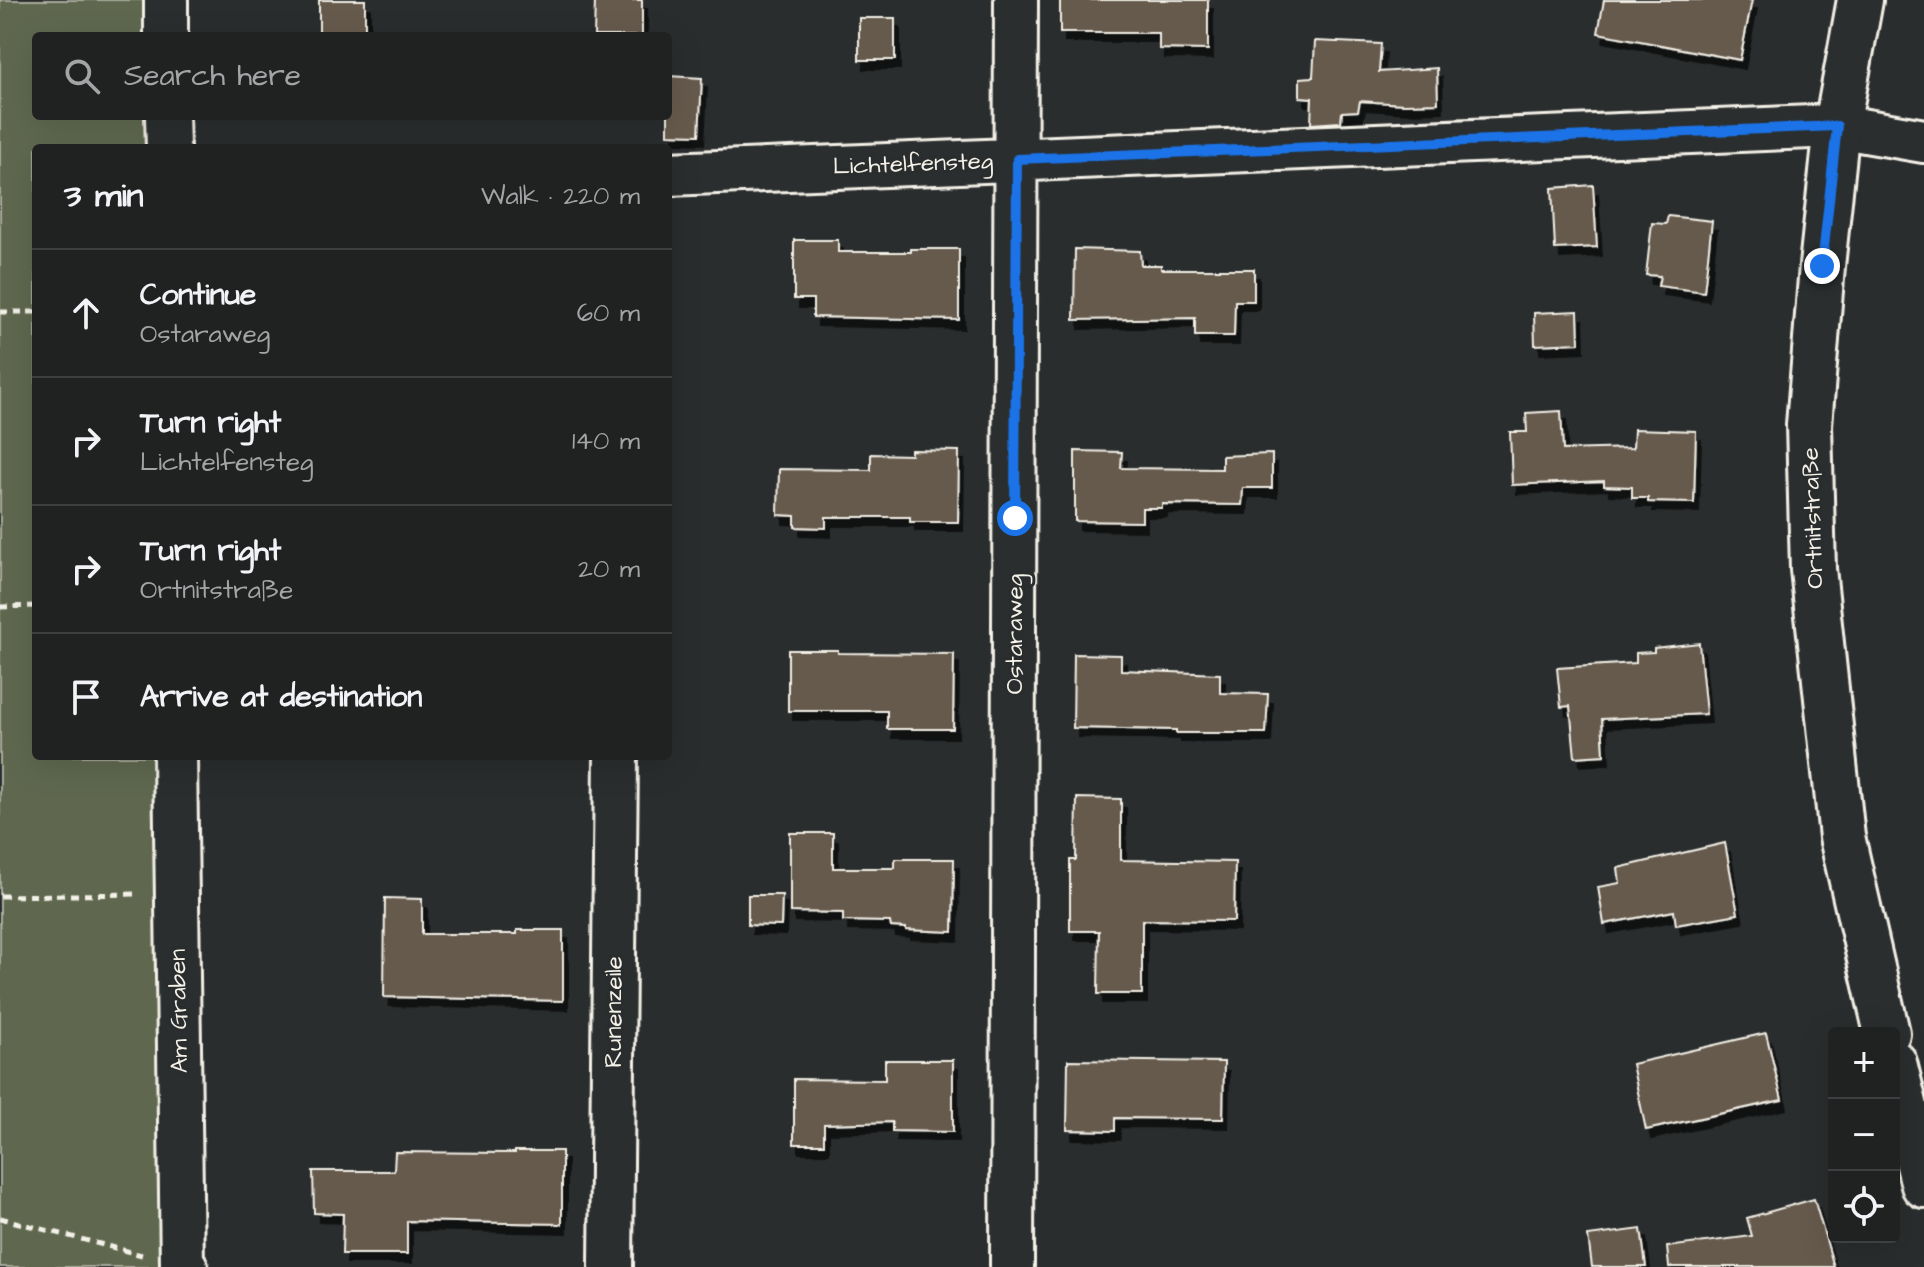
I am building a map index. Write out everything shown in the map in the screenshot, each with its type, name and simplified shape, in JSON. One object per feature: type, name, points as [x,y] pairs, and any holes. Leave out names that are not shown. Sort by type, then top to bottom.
[{"type":"street","points":[[166,0],[166,32]]},
{"type":"street","name":"Ostaraweg","points":[[1012,1267],[1016,0]]},
{"type":"street","name":"Ortnitstraße","points":[[1860,0],[1837,126],[1809,425],[1813,569],[1842,837],[1886,1027]]},
{"type":"street","points":[[167,120],[168,144]]},
{"type":"street","name":"Lichtelfensteg","points":[[672,174],[1837,126],[1924,141]]},
{"type":"street","name":"Am Graben","points":[[175,760],[184,1266]]},
{"type":"street","name":"Runenzeile","points":[[611,1267],[616,760]]},
{"type":"street","points":[[1900,1087],[1924,1185]]},
{"type":"path","points":[[0,312],[32,312]]},
{"type":"path","points":[[0,607],[32,606]]},
{"type":"path","points":[[0,896],[177,893]]},
{"type":"path","points":[[0,1218],[136,1254]]},
{"type":"green space","points":[[0,0],[146,0],[147,32],[32,32],[32,120],[148,120],[148,144],[32,144],[32,760],[158,760],[165,1267],[0,1267]]},
{"type":"building","points":[[319,0],[365,0],[365,32],[319,32]]},
{"type":"building","points":[[595,0],[642,0],[642,32],[594,32]]},
{"type":"building","points":[[1060,0],[1208,0],[1208,50],[1159,49],[1159,33],[1060,33]]},
{"type":"building","points":[[1604,0],[1752,0],[1740,60],[1598,33]]},
{"type":"building","points":[[859,18],[895,18],[895,60],[859,60]]},
{"type":"building","points":[[1315,41],[1381,44],[1379,72],[1437,68],[1438,103],[1360,101],[1358,111],[1342,112],[1341,122],[1311,124],[1312,98],[1300,97],[1300,78],[1313,77]]},
{"type":"building","points":[[672,76],[702,78],[699,135],[668,134],[668,120],[672,120]]},
{"type":"building","points":[[1593,185],[1597,247],[1555,249],[1552,188]]},
{"type":"building","points":[[1668,216],[1712,221],[1704,292],[1658,286],[1660,276],[1646,275],[1652,223],[1666,224]]},
{"type":"building","points":[[794,240],[838,240],[838,252],[959,249],[959,320],[813,317],[813,299],[794,299]]},
{"type":"building","points":[[1075,249],[1140,251],[1141,265],[1161,265],[1161,269],[1254,269],[1254,301],[1235,301],[1234,336],[1195,336],[1195,318],[1074,320]]},
{"type":"building","points":[[1578,311],[1579,343],[1535,345],[1534,313]]},
{"type":"building","points":[[1561,411],[1563,450],[1633,448],[1634,429],[1696,431],[1694,503],[1648,502],[1648,498],[1632,498],[1632,487],[1604,486],[1604,481],[1512,485],[1510,432],[1527,432],[1526,413]]},
{"type":"building","points":[[911,450],[959,451],[958,522],[910,522],[910,517],[826,517],[826,528],[795,527],[795,516],[778,515],[779,469],[871,470],[871,454],[911,455]]},
{"type":"building","points":[[1075,451],[1122,452],[1121,468],[1222,469],[1222,456],[1272,454],[1272,488],[1243,488],[1242,505],[1162,504],[1162,508],[1142,508],[1142,522],[1075,521]]},
{"type":"building","points":[[1699,643],[1706,714],[1602,719],[1604,755],[1575,757],[1570,706],[1561,707],[1557,668],[1636,663],[1636,653]]},
{"type":"building","points":[[788,650],[954,654],[953,729],[887,729],[887,711],[788,711]]},
{"type":"building","points":[[1074,654],[1121,655],[1121,670],[1220,674],[1220,693],[1268,694],[1266,733],[1073,728]]},
{"type":"building","points":[[1077,798],[1121,799],[1121,860],[1235,862],[1234,921],[1142,920],[1142,994],[1098,994],[1099,931],[1070,931],[1070,860],[1076,860]]},
{"type":"building","points":[[790,833],[833,833],[833,868],[895,868],[895,859],[954,859],[953,932],[906,930],[891,927],[890,922],[843,921],[843,913],[790,912]]},
{"type":"building","points":[[1725,843],[1738,914],[1676,925],[1674,911],[1604,924],[1598,887],[1620,883],[1618,868]]},
{"type":"building","points":[[748,895],[782,895],[781,926],[748,925]]},
{"type":"building","points":[[385,898],[422,899],[422,934],[517,934],[517,930],[563,930],[563,1001],[384,997]]},
{"type":"building","points":[[1766,1033],[1782,1100],[1646,1130],[1632,1064]]},
{"type":"building","points":[[885,1060],[953,1060],[953,1132],[892,1131],[892,1122],[824,1124],[824,1144],[794,1144],[794,1079],[885,1080]]},
{"type":"building","points":[[1068,1060],[1224,1062],[1223,1119],[1115,1118],[1115,1131],[1067,1130]]},
{"type":"building","points":[[562,1151],[562,1224],[407,1221],[407,1254],[342,1254],[343,1214],[314,1213],[313,1171],[394,1171],[395,1152]]},
{"type":"building","points":[[1814,1199],[1834,1267],[1669,1267],[1667,1247],[1752,1236],[1747,1218]]},
{"type":"building","points":[[1641,1229],[1646,1267],[1592,1267],[1588,1236]]},
{"type":"route","points":[[1015,518],[1017,159],[1837,126],[1822,266]]}]
